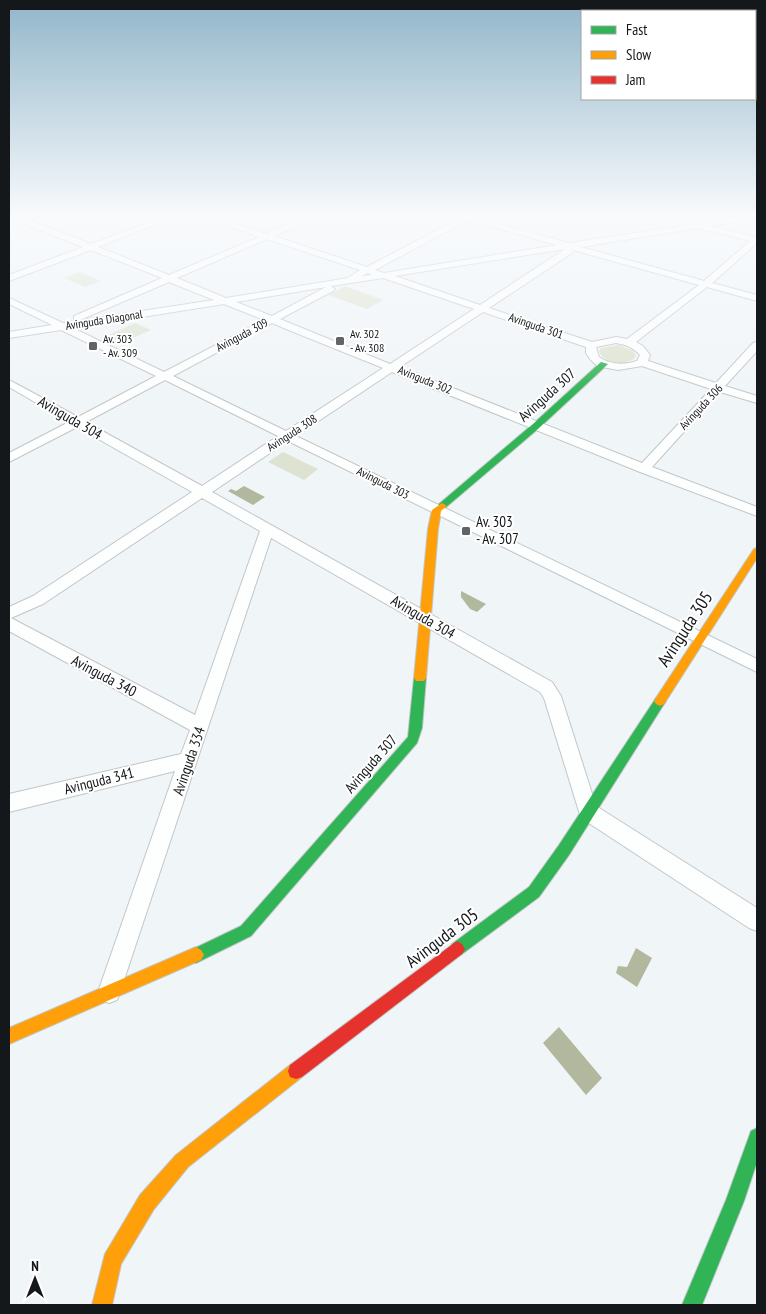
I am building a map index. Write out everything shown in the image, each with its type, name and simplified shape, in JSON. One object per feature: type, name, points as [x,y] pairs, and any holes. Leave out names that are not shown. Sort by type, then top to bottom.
[{"type":"street","name":"Avinguda 302","points":[[159,274],[644,469],[757,512]]},
{"type":"street","points":[[62,326],[177,274]]},
{"type":"street","name":"Avinguda 309","points":[[9,458],[357,274]]},
{"type":"street","name":"Avinguda 301","points":[[382,274],[591,345]]},
{"type":"street","name":"Avinguda Diagonal","points":[[9,335],[397,274]]},
{"type":"street","name":"Avinguda 308","points":[[9,613],[38,600],[534,274]]},
{"type":"street","points":[[675,274],[757,298]]},
{"type":"street","points":[[630,342],[717,274]]},
{"type":"street","name":"Avinguda 303","points":[[9,301],[288,435],[757,666]]},
{"type":"street","points":[[642,363],[645,355],[641,348],[630,342],[610,340],[591,345],[590,352],[592,358],[604,364],[627,368],[642,363],[757,400]]},
{"type":"street","name":"Avinguda 306","points":[[644,469],[720,388],[757,345]]},
{"type":"street","name":"Avinguda 307","points":[[9,1036],[234,938],[246,931],[413,739],[416,728],[433,529],[437,510],[536,426],[604,364]]},
{"type":"street","name":"Avinguda 304","points":[[10,385],[546,688],[552,696],[588,812]]},
{"type":"street","name":"Avinguda 334","points":[[109,992],[267,530]]},
{"type":"street","name":"Avinguda 305","points":[[102,1305],[112,1261],[147,1202],[182,1162],[372,1012],[534,892],[757,551]]},
{"type":"street","name":"Avinguda 340","points":[[9,622],[20,631],[201,727]]},
{"type":"street","name":"Avinguda 341","points":[[9,804],[189,760]]},
{"type":"street","points":[[588,812],[757,920]]},
{"type":"street","points":[[692,1305],[735,1201],[757,1137]]},
{"type":"shaded area","points":[[74,274],[85,274],[101,281],[85,287],[64,278]]},
{"type":"shaded area","points":[[345,286],[383,300],[367,309],[328,295]]},
{"type":"shaded area","points":[[135,323],[151,330],[117,345],[102,338]]},
{"type":"shaded area","points":[[619,345],[633,351],[636,356],[634,359],[619,363],[609,361],[599,351],[601,348]]},
{"type":"shaded area","points":[[283,452],[318,469],[304,480],[268,462]]},
{"type":"shaded area","points":[[244,486],[265,497],[253,505],[228,491],[231,489],[236,491]]},
{"type":"shaded area","points":[[461,591],[486,604],[477,612],[470,609],[461,597]]},
{"type":"shaded area","points":[[636,948],[652,958],[637,987],[616,973],[618,966],[627,967]]},
{"type":"shaded area","points":[[559,1027],[602,1078],[586,1095],[543,1043]]},
{"type":"traffic: fast","points":[[442,506],[536,426],[604,364]]},
{"type":"traffic: fast","points":[[196,955],[246,931],[413,739],[416,728],[420,678]]},
{"type":"traffic: fast","points":[[457,949],[534,892],[564,850],[660,701]]},
{"type":"traffic: fast","points":[[692,1305],[735,1201],[757,1137]]},
{"type":"traffic: slow","points":[[420,678],[433,529],[437,510],[442,506]]},
{"type":"traffic: slow","points":[[660,701],[757,551]]},
{"type":"traffic: slow","points":[[9,1036],[196,955]]},
{"type":"traffic: slow","points":[[102,1305],[112,1261],[147,1202],[182,1161],[296,1071]]},
{"type":"traffic: jam","points":[[296,1071],[457,949]]},
{"type":"place","name":"Av. 302 - Av. 308","points":[[340,341]]},
{"type":"place","name":"Av. 303 - Av. 309","points":[[93,346]]},
{"type":"place","name":"Av. 303 - Av. 307","points":[[466,531]]}]
